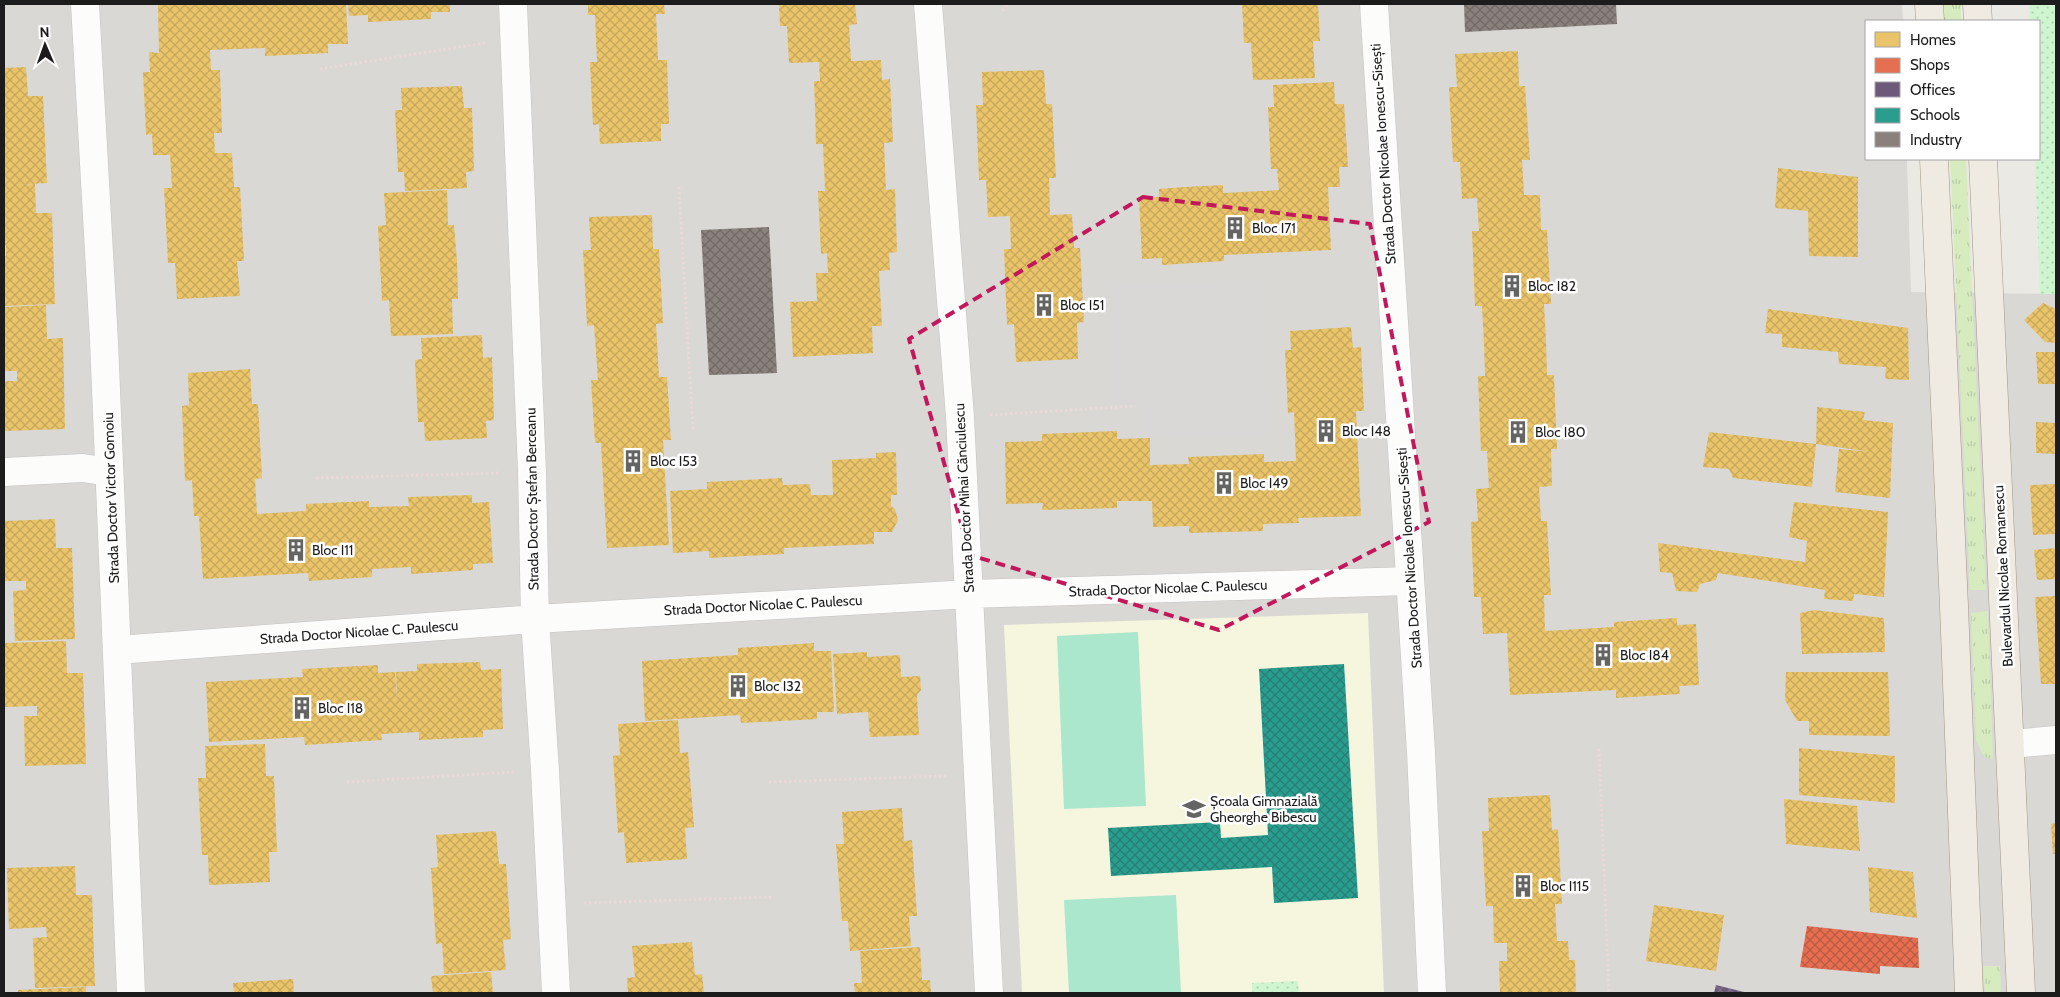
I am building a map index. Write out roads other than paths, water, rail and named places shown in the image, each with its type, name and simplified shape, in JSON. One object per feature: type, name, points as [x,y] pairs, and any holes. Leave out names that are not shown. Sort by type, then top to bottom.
[{"type":"main road","points":[[1929,4],[1930,20]]},
{"type":"main road","points":[[1977,4],[1978,20]]},
{"type":"main road","points":[[1934,160],[1969,993]]},
{"type":"main road","name":"Bulevardul Nicolae Romanescu","points":[[1983,160],[2021,993]]},
{"type":"street","name":"Strada Doctor Victor Gomoiu","points":[[85,4],[104,341],[131,993]]},
{"type":"street","name":"Strada Doctor Ștefan Berceanu","points":[[513,4],[532,472],[535,618],[556,993]]},
{"type":"street","name":"Strada Doctor Mihai Cănciulescu","points":[[928,4],[960,417],[989,993]]},
{"type":"street","name":"Strada Doctor Nicolae Ionescu-Sisești","points":[[1374,4],[1421,752],[1432,993]]},
{"type":"street","points":[[4,472],[83,468],[109,472]]},
{"type":"street","name":"Strada Doctor Nicolae C. Paulescu","points":[[117,650],[535,618],[970,594],[1410,580]]},
{"type":"street","points":[[2011,744],[2056,740]]},
{"type":"place","name":"Bloc I71","points":[[1235,228]]},
{"type":"place","name":"Bloc I82","points":[[1512,286]]},
{"type":"place","name":"Bloc I51","points":[[1044,305]]},
{"type":"place","name":"Bloc I48","points":[[1326,431]]},
{"type":"place","name":"Bloc I80","points":[[1518,432]]},
{"type":"place","name":"Bloc I53","points":[[633,461]]},
{"type":"place","name":"Bloc I49","points":[[1224,483]]},
{"type":"place","name":"Bloc I11","points":[[296,550]]},
{"type":"place","name":"Bloc I84","points":[[1603,655]]},
{"type":"place","name":"Bloc I32","points":[[738,686]]},
{"type":"place","name":"Bloc I18","points":[[302,708]]},
{"type":"place","name":"Școala Gimnazială Gheorghe Bibescu","points":[[1194,809]]},
{"type":"place","name":"Bloc I115","points":[[1523,886]]}]
